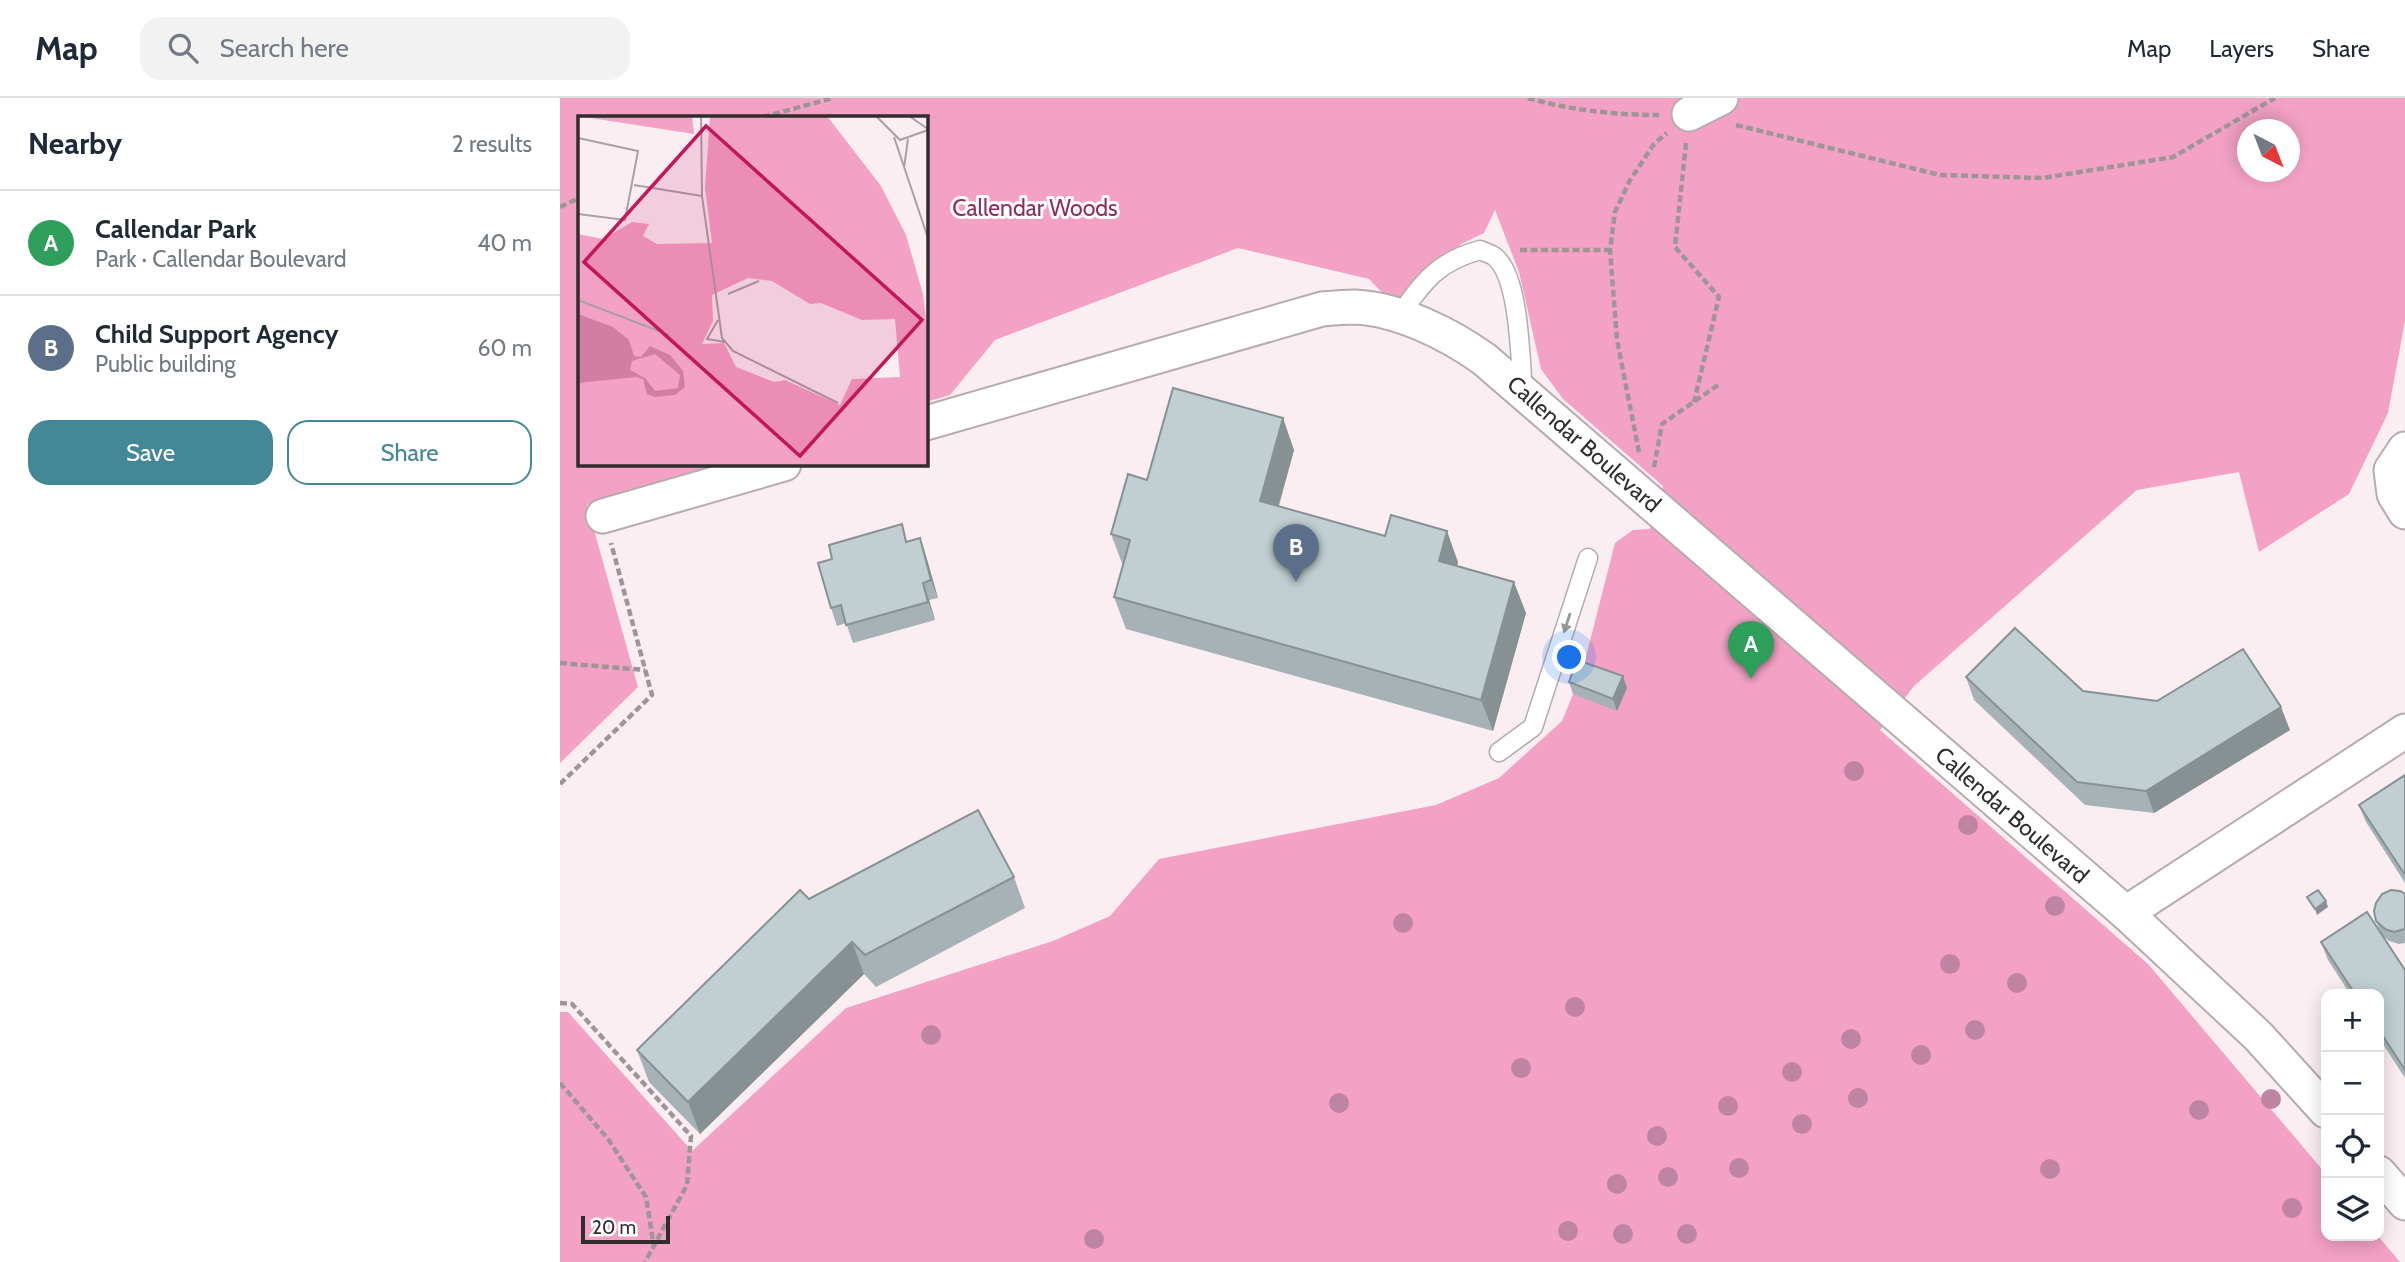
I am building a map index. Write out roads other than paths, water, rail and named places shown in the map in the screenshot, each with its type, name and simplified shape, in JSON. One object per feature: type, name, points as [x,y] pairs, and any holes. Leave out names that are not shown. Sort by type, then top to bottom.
[{"type":"street","points":[[1689,114],[1721,98]]},
{"type":"street","name":"Callendar Boulevard","points":[[928,422],[1322,309],[1356,307],[1399,316],[1457,340],[1523,392],[1648,499],[2126,913],[2258,1036],[2321,1105]]},
{"type":"street","points":[[2405,449],[2391,470],[2393,494],[2405,512]]},
{"type":"street","points":[[603,516],[777,466]]},
{"type":"street","points":[[2126,913],[2405,731]]},
{"type":"street","points":[[2383,1178],[2405,1203]]},
{"type":"lane","points":[[1399,316],[1417,291],[1437,270],[1455,257],[1480,250],[1495,257],[1509,278],[1514,299],[1523,392]]},
{"type":"lane","points":[[1499,752],[1533,727],[1588,558]]},
{"type":"place","name":"Child Support Agency","points":[[1296,582]]},
{"type":"place","name":"Callendar Park","points":[[1751,679]]},
{"type":"park label","name":"Callendar Woods","points":[[1035,208]]}]
